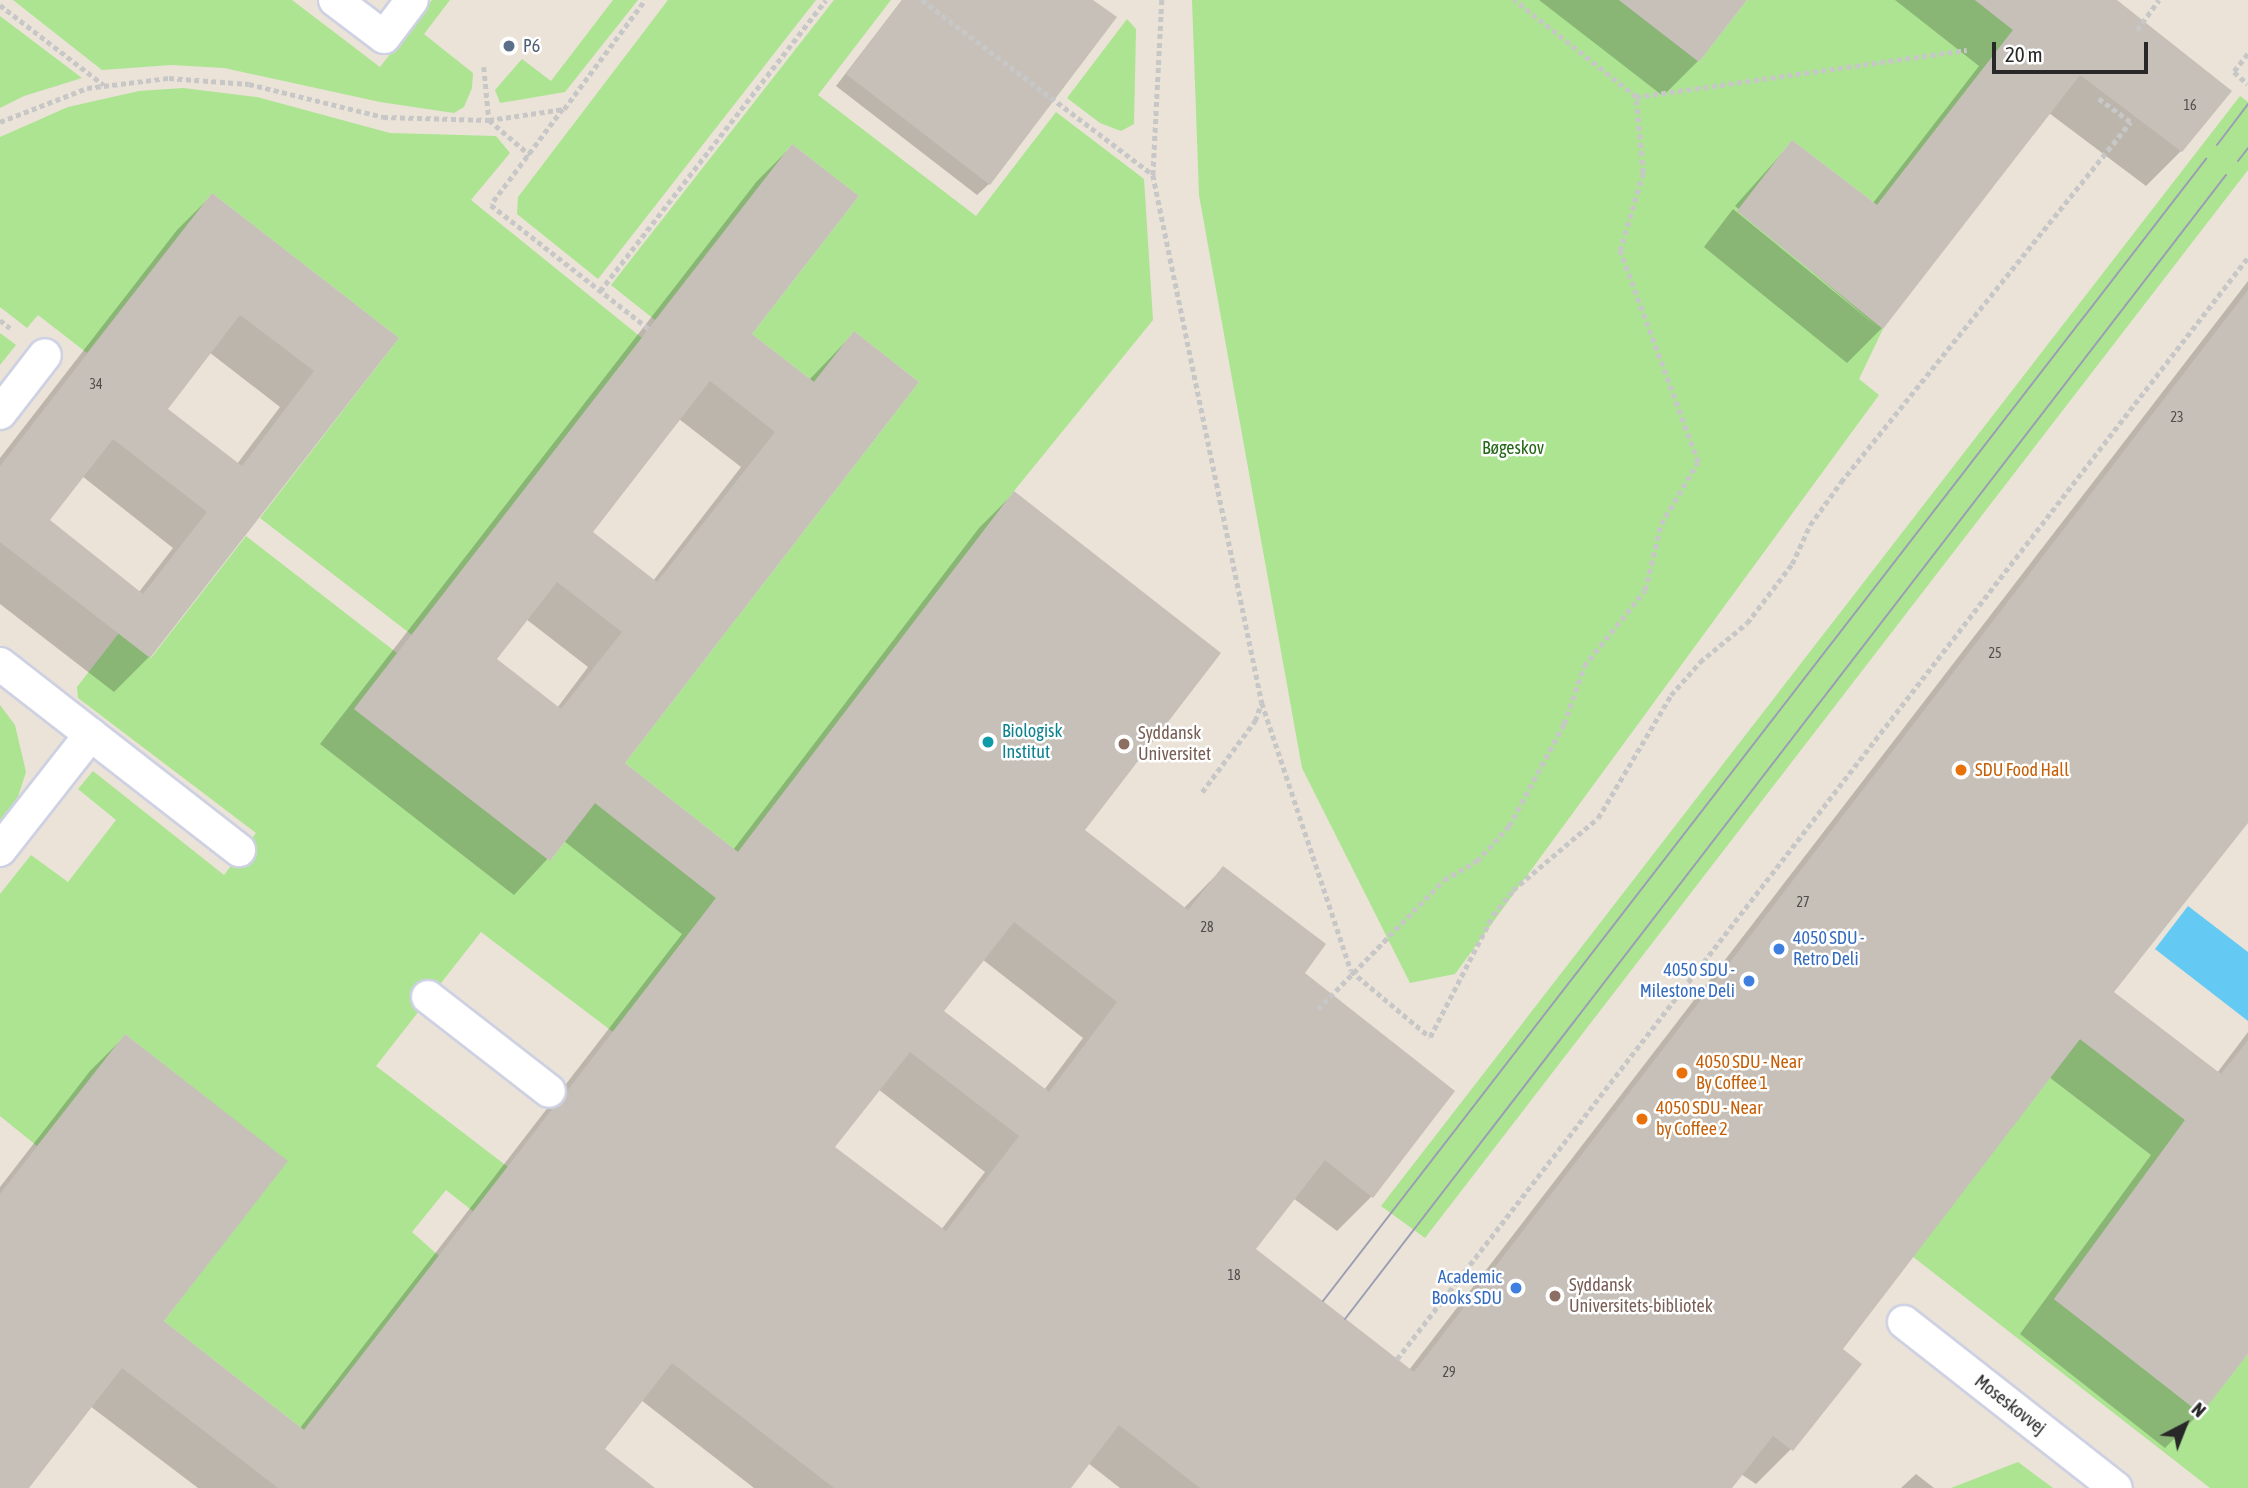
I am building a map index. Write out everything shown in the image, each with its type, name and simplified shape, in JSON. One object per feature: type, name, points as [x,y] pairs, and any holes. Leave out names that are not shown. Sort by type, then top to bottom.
[{"type":"lane","points":[[335,0],[384,37],[412,0]]},
{"type":"lane","points":[[0,413],[45,355]]},
{"type":"lane","points":[[0,664],[239,850]]},
{"type":"lane","points":[[0,850],[90,734]]},
{"type":"lane","points":[[428,997],[549,1091]]},
{"type":"lane","name":"Moseskovvej","points":[[1904,1322],[2116,1488]]},
{"type":"path","points":[[645,0],[491,205],[649,330]]},
{"type":"path","points":[[600,291],[825,0]]},
{"type":"path","points":[[922,0],[1153,175]]},
{"type":"path","points":[[1162,0],[1153,175],[1262,703],[1351,971],[1430,1037],[1493,915],[1513,890],[1598,818],[1671,695],[1700,662],[1747,623],[1792,564],[1810,525],[1841,482],[2130,122],[2096,97]]},
{"type":"path","points":[[1318,1009],[1351,971],[1444,880],[1478,861],[1509,826],[1564,724],[1584,666],[1645,590],[1661,523],[1698,462],[1620,251],[1643,173],[1636,97],[1514,0]]},
{"type":"path","points":[[2137,30],[2159,0]]},
{"type":"path","points":[[0,5],[105,86]]},
{"type":"path","points":[[1636,97],[1967,50]]},
{"type":"path","points":[[2248,54],[2234,72],[2248,84]]},
{"type":"path","points":[[484,67],[489,120],[530,155]]},
{"type":"path","points":[[0,122],[88,88],[169,78],[248,83],[383,117],[489,120],[564,109]]},
{"type":"path","points":[[1397,1359],[2248,257]]},
{"type":"path","points":[[1202,792],[1255,721],[1262,703]]},
{"type":"green space","points":[[13,0],[292,0],[380,67],[432,0],[450,0],[424,34],[473,73],[472,88],[464,107],[454,113],[380,102],[224,68],[171,65],[102,70]]},
{"type":"green space","points":[[613,0],[638,0],[565,92],[500,103],[495,90],[522,59],[551,81]]},
{"type":"green space","points":[[668,0],[816,0],[598,279],[517,214],[518,197]]},
{"type":"green space","points":[[834,0],[891,0],[818,95],[976,216],[1056,112],[1144,179],[1153,320],[1014,491],[738,852],[625,763],[919,382],[854,331],[814,382],[752,334],[859,196],[792,144],[655,320],[611,285]]},
{"type":"green space","name":"Bøgeskov","points":[[1192,0],[1619,0],[1699,62],[1747,0],[1975,0],[2013,30],[1877,205],[1792,140],[1738,210],[1883,329],[1859,379],[1879,395],[1455,974],[1410,983],[1302,768],[1199,195]]},
{"type":"green space","points":[[0,16],[82,78],[24,96],[0,108]]},
{"type":"green space","points":[[1127,19],[1136,29],[1134,124],[1121,131],[1100,123],[1067,98]]},
{"type":"green space","points":[[183,88],[257,97],[390,133],[496,136],[510,153],[471,200],[642,338],[412,635],[260,518],[399,338],[212,193],[87,353],[38,315],[27,328],[0,307],[0,137],[68,107],[139,91]]},
{"type":"green space","points":[[2240,96],[2248,102],[2248,170],[1425,1238],[1381,1206]]},
{"type":"green space","points":[[0,333],[16,345],[0,365]]},
{"type":"green space","points":[[246,536],[397,653],[354,709],[550,861],[595,803],[716,898],[613,1032],[481,932],[376,1066],[508,1167],[474,1212],[446,1190],[412,1232],[439,1256],[304,1430],[164,1321],[287,1161],[125,1034],[37,1146],[0,1116],[0,894],[31,855],[68,882],[116,820],[78,789],[93,771],[224,875],[256,833],[78,698],[77,687],[119,633],[151,658]]},
{"type":"green space","points":[[0,705],[15,725],[26,772],[18,797],[0,821]]},
{"type":"green space","points":[[2080,1039],[2185,1120],[2054,1299],[2201,1413],[2248,1354],[2248,1488],[2210,1488],[1912,1256]]},
{"type":"green space","points":[[2018,1462],[2053,1488],[1951,1488]]},
{"type":"water","points":[[2188,906],[2248,952],[2248,1021],[2155,949]]},
{"type":"building","points":[[902,0],[1093,0],[1117,17],[990,185],[846,74]]},
{"type":"building","points":[[1619,0],[1747,0],[1699,62]]},
{"type":"building","points":[[1975,0],[2117,0],[2232,91],[2182,152],[2080,75],[1883,329],[1737,211],[1792,140],[1877,205],[2013,30]]},
{"type":"building","points":[[792,144],[859,196],[752,334],[814,382],[854,331],[919,382],[625,763],[738,852],[1014,491],[1221,653],[1085,830],[1188,910],[1223,866],[1326,944],[1305,973],[1455,1091],[1373,1198],[1325,1160],[1256,1249],[1414,1372],[2248,290],[2248,823],[2114,992],[2221,1074],[2248,1040],[2248,1354],[2201,1414],[2054,1299],[2185,1120],[2080,1039],[1843,1349],[1862,1364],[1793,1451],[1773,1436],[1732,1488],[1200,1488],[1119,1425],[1071,1488],[834,1488],[672,1363],[605,1449],[655,1488],[278,1488],[122,1368],[29,1488],[0,1488],[0,1194],[125,1034],[288,1161],[164,1321],[304,1430],[553,1108],[563,1103],[567,1091],[716,898],[595,803],[550,861],[354,709]],"holes":[[[710,381],[775,432],[657,582],[593,532]],[[557,582],[622,632],[561,709],[497,659]],[[1014,922],[1117,1002],[1049,1092],[944,1011]],[[910,1052],[1019,1136],[946,1231],[835,1147]]]},
{"type":"building","points":[[212,193],[399,338],[150,658],[0,542],[0,466]],"holes":[[[240,315],[314,371],[242,466],[168,409]],[[113,439],[207,512],[143,594],[50,520]]]},
{"type":"tram line","points":[[2217,145],[2248,104]]},
{"type":"tram line","points":[[2238,161],[2248,148]]},
{"type":"tram line","points":[[1323,1301],[2206,159]]},
{"type":"tram line","points":[[1345,1319],[2226,175]]},
{"type":"place","name":"P6","points":[[509,46]]},
{"type":"place","name":"Biologisk Institut","points":[[988,742]]},
{"type":"place","name":"Syddansk Universitet","points":[[1124,744]]},
{"type":"place","name":"SDU Food Hall","points":[[1961,770]]},
{"type":"place","name":"4050 SDU - Retro Deli","points":[[1779,949]]},
{"type":"place","name":"4050 SDU - Milestone Deli","points":[[1749,981]]},
{"type":"place","name":"4050 SDU - Near By Coffee 1","points":[[1682,1073]]},
{"type":"place","name":"4050 SDU - Near by Coffee 2","points":[[1642,1119]]},
{"type":"place","name":"Academic Books SDU","points":[[1516,1288]]},
{"type":"place","name":"Syddansk Universitets-bibliotek","points":[[1555,1296]]}]
